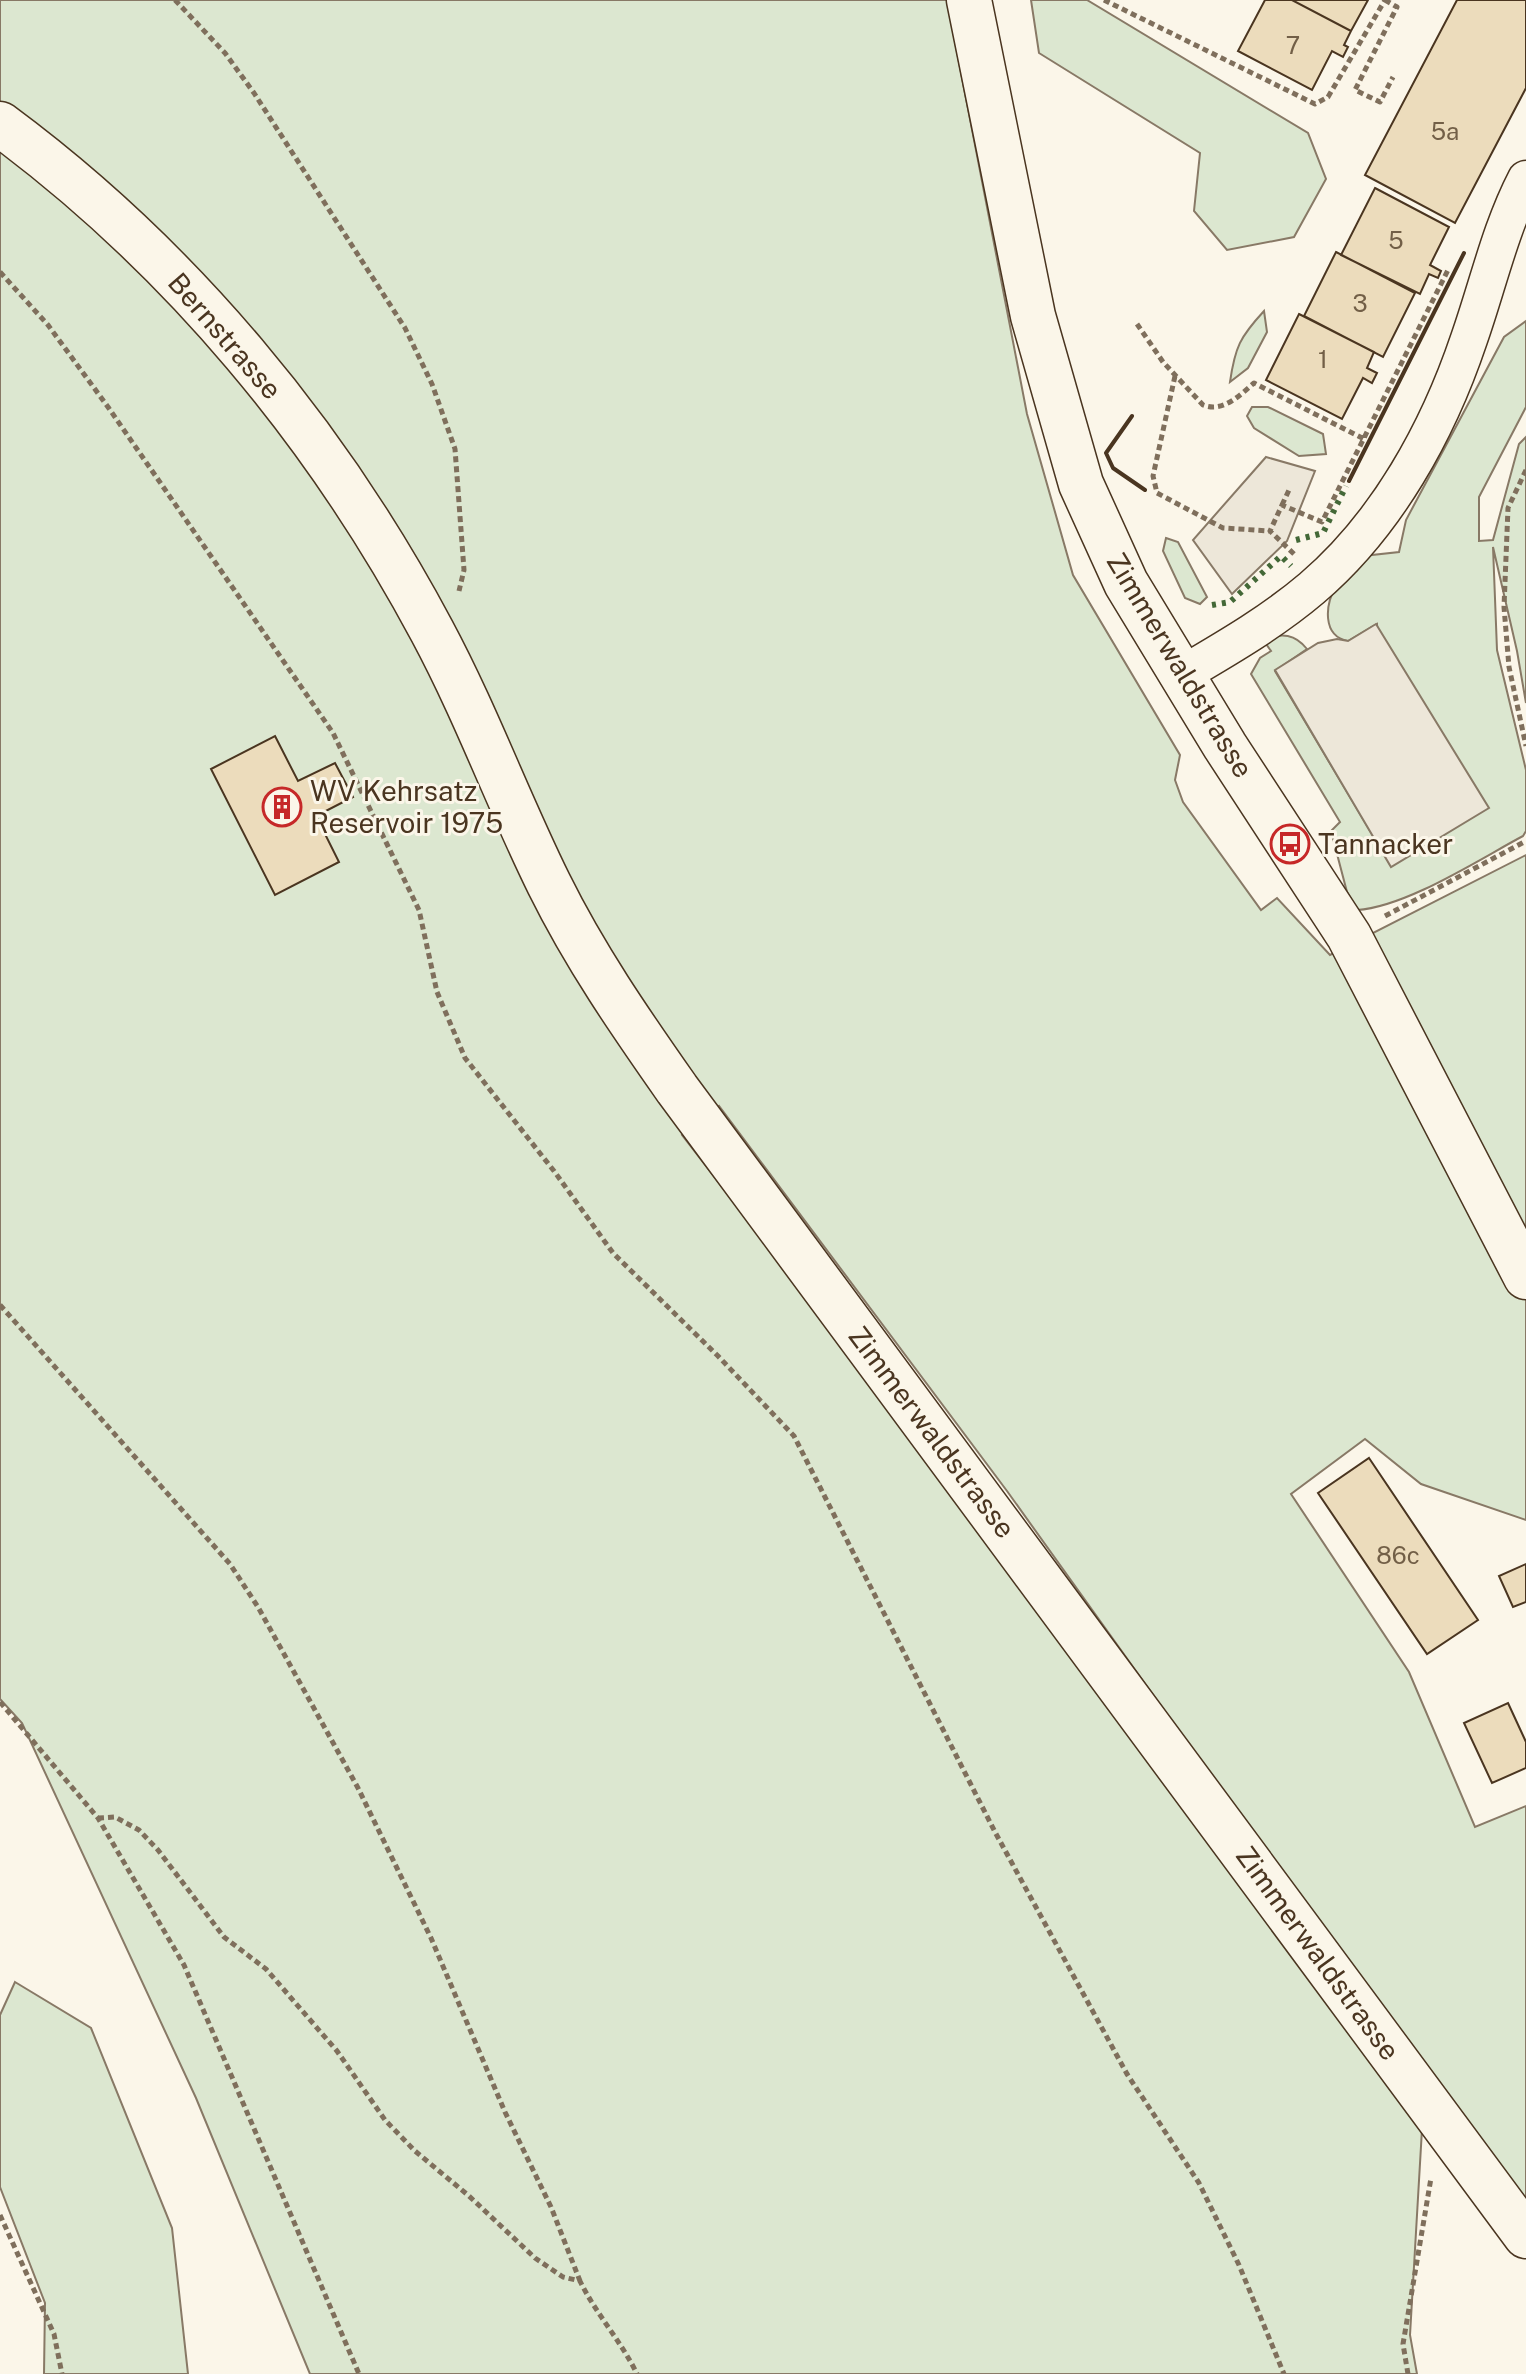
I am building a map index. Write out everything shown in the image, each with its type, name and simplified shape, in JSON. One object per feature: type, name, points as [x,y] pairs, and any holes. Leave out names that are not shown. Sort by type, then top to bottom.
[{"type":"street","name":"Zimmerwaldstrasse","points":[[969,0],[1033,316],[1081,484],[1126,583],[1181,675],[1349,936],[1526,1277]]},
{"type":"street","name":"Bernstrasse","points":[[0,124],[113,217],[167,268],[218,323],[264,377],[337,475],[407,586]]},
{"type":"street","points":[[1181,675],[1250,635],[1320,580],[1382,511],[1422,450],[1469,342],[1512,207],[1526,179]]},
{"type":"street","name":"Zimmerwaldstrasse","points":[[407,586],[434,635],[550,885],[604,985],[696,1115],[1526,2236]]},
{"type":"path","points":[[175,0],[225,53],[254,93],[405,328],[432,384],[455,449],[464,570],[456,605],[434,635]]},
{"type":"path","points":[[1104,0],[1315,104],[1328,97],[1385,0],[1397,7],[1355,90],[1380,102],[1393,77]]},
{"type":"path","points":[[1282,505],[1322,522],[1453,260]]},
{"type":"path","points":[[0,272],[48,325],[108,407],[333,733],[419,910],[437,992],[465,1058],[554,1171],[613,1253],[794,1436],[898,1644],[1032,1899],[1127,2074],[1199,2183],[1239,2265],[1284,2374]]},
{"type":"path","points":[[1137,324],[1191,395],[1210,408],[1226,404],[1254,383],[1364,439]]},
{"type":"path","points":[[1175,376],[1153,476],[1157,493],[1223,528],[1270,531],[1320,580]]},
{"type":"path","points":[[1526,470],[1508,508],[1504,561],[1509,667],[1526,746]]},
{"type":"path","points":[[1270,531],[1289,490]]},
{"type":"path","points":[[1349,936],[1526,841]]},
{"type":"path","points":[[0,1305],[230,1564],[258,1607],[358,1788],[431,1938],[592,2306],[613,2331],[637,2374]]},
{"type":"path","points":[[0,1702],[98,1818],[184,1965],[359,2374]]},
{"type":"path","points":[[98,1818],[115,1817],[139,1830],[158,1850],[224,1937],[266,1969],[337,2051],[385,2120],[415,2151],[535,2258],[563,2277],[580,2281]]},
{"type":"path","points":[[1408,2374],[1403,2344],[1432,2175],[1456,2141]]},
{"type":"path","points":[[0,2215],[54,2334],[62,2374]]},
{"type":"green space","points":[[0,0],[947,0],[1027,414],[1073,575],[1180,755],[1175,780],[1183,802],[1261,910],[1277,898],[1330,955],[1526,855],[1526,1520],[1421,1484],[1365,1439],[1291,1494],[1409,1672],[1475,1827],[1526,1806],[1526,2206],[1244,1822],[1007,1491],[719,1106],[682,1135],[976,1515],[1422,2129],[1410,2335],[1417,2374],[310,2374],[196,2098],[22,1723],[0,1699]]},
{"type":"green space","points":[[1031,0],[1087,0],[1308,133],[1326,179],[1294,237],[1227,250],[1194,211],[1200,153],[1039,53]]},
{"type":"green space","points":[[1264,311],[1267,332],[1248,368],[1230,382],[1240,343]]},
{"type":"green space","points":[[1526,321],[1526,407],[1479,497],[1479,541],[1493,540],[1519,444],[1526,437],[1526,703],[1493,547],[1497,650],[1526,770],[1526,831],[1523,836],[1419,892],[1397,901],[1357,910],[1347,892],[1331,831],[1340,822],[1251,674],[1260,658],[1271,651],[1264,641],[1270,638],[1288,636],[1307,649],[1275,671],[1391,866],[1377,624],[1348,641],[1334,633],[1328,610],[1339,582],[1363,556],[1399,552],[1406,520],[1504,337]]},
{"type":"green space","points":[[1252,407],[1268,407],[1323,434],[1326,454],[1299,456],[1254,428],[1247,416]]},
{"type":"green space","points":[[1166,538],[1178,542],[1207,597],[1200,604],[1185,598],[1163,551]]},
{"type":"green space","points":[[15,1982],[91,2028],[172,2228],[188,2374],[44,2374],[45,2303],[0,2187],[0,2015]]},
{"type":"shaded area","points":[[1266,457],[1315,471],[1287,541],[1232,594],[1193,540]]},
{"type":"shaded area","points":[[1376,624],[1489,808],[1391,867],[1275,670],[1318,643],[1337,639],[1348,641]]},
{"type":"building","points":[[1265,0],[1292,0],[1351,31],[1344,45],[1348,47],[1343,57],[1332,51],[1312,90],[1238,51]]},
{"type":"building","points":[[1292,0],[1368,0],[1351,31]]},
{"type":"building","points":[[1457,0],[1526,0],[1526,88],[1455,223],[1365,175]]},
{"type":"building","points":[[1375,188],[1449,227],[1430,265],[1441,271],[1438,278],[1429,274],[1420,294],[1341,255]]},
{"type":"building","points":[[1336,252],[1415,293],[1383,357],[1304,316]]},
{"type":"building","points":[[1299,314],[1374,352],[1367,368],[1377,373],[1372,383],[1363,378],[1342,419],[1266,380]]},
{"type":"building","name":"WV Kehrsatz Reservoir 1975","points":[[275,736],[298,781],[335,763],[353,797],[316,816],[339,862],[275,895],[211,769]]},
{"type":"building","points":[[1369,1458],[1478,1620],[1427,1654],[1318,1493]]},
{"type":"building","points":[[1526,1564],[1526,1602],[1513,1607],[1499,1576]]},
{"type":"building","points":[[1508,1703],[1526,1742],[1526,1768],[1492,1783],[1464,1723]]},
{"type":"hedge","points":[[1296,540],[1323,533],[1346,486]]},
{"type":"hedge","points":[[1212,605],[1230,602],[1281,556],[1291,566]]},
{"type":"wall","points":[[1349,481],[1464,253]]},
{"type":"wall","points":[[1132,416],[1106,453],[1113,468],[1145,490]]},
{"type":"place","name":"WV Kehrsatz Reservoir 1975","points":[[282,807]]},
{"type":"place","name":"Tannacker","points":[[1290,844]]}]
